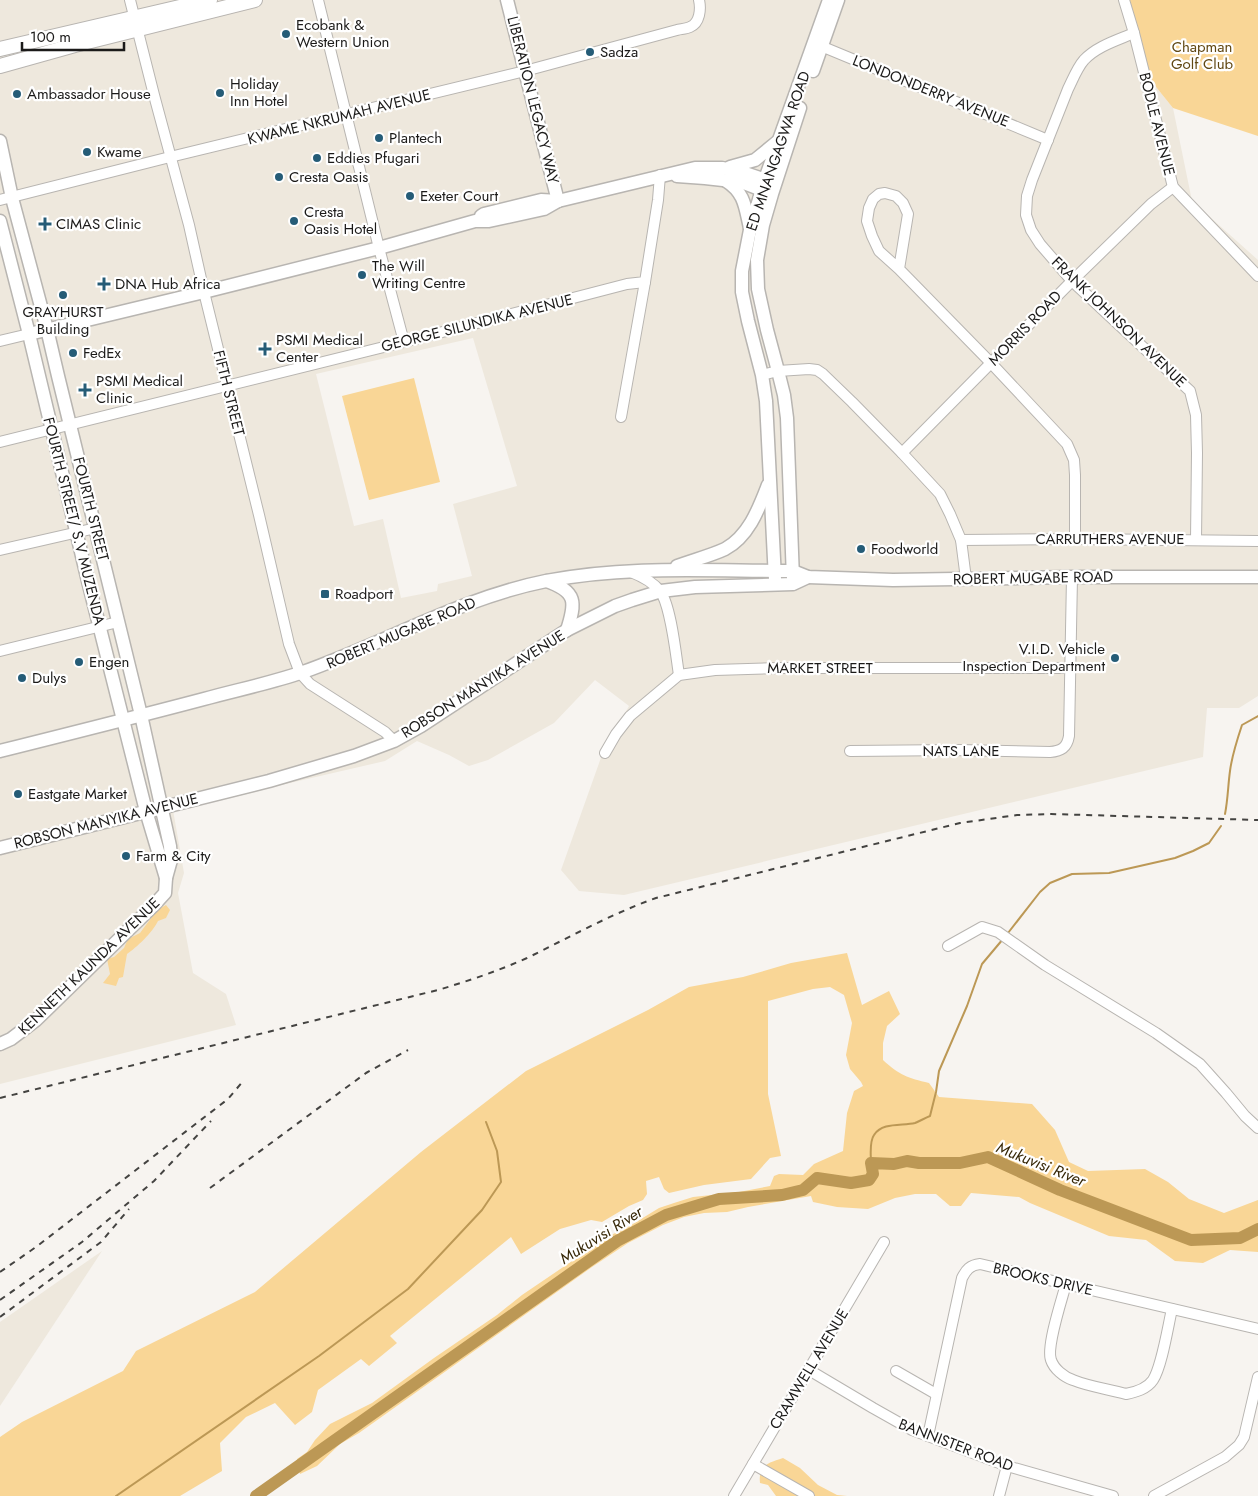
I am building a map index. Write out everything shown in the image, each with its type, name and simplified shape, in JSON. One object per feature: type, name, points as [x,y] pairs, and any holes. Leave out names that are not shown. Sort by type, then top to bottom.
[{"type":"highway","points":[[0,66],[75,45],[210,0]]},
{"type":"highway","points":[[0,49],[255,0]]},
{"type":"main road","name":"LIBERATION LEGACY WAY","points":[[507,0],[558,201]]},
{"type":"main road","name":"ED MNANGAGWA ROAD","points":[[775,584],[766,401],[762,375],[742,292],[742,271],[750,230],[796,118],[818,45],[829,0]]},
{"type":"main road","name":"ED MNANGAGWA ROAD","points":[[793,578],[787,418],[778,371],[762,312],[757,260],[769,186],[779,140],[838,0]]},
{"type":"main road","points":[[723,174],[755,160],[779,140]]},
{"type":"main road","name":"FOURTH STREET","points":[[0,141],[6,199],[48,329],[141,715],[170,846],[171,860],[166,878]]},
{"type":"main road","points":[[29,334],[379,248],[475,221],[484,214],[493,211],[541,200],[558,201],[695,168],[723,174],[741,182],[769,186]]},
{"type":"main road","points":[[723,174],[739,192],[750,230]]},
{"type":"main road","name":"FOURTH STREET/ S.V MUZENDA","points":[[0,221],[146,811],[166,878]]},
{"type":"main road","points":[[670,569],[727,548],[739,539],[755,516],[770,480]]},
{"type":"main road","name":"ROBERT MUGABE ROAD","points":[[0,751],[124,721],[300,673],[332,662],[460,606],[511,589],[588,574],[670,569],[774,571],[793,578],[892,580],[1072,577],[1258,577]]},
{"type":"main road","name":"ROBSON MANYIKA AVENUE","points":[[0,848],[269,781],[354,756],[394,740],[421,726],[567,630],[615,606],[660,591],[695,587],[775,584],[793,578]]},
{"type":"main road","points":[[547,581],[566,590],[570,595],[572,609],[567,630]]},
{"type":"main road","name":"KENNETH KAUNDA AVENUE","points":[[0,1044],[11,1039],[36,1020],[154,905],[165,893],[166,878]]},
{"type":"street","name":"FIFTH STREET","points":[[130,0],[189,225],[289,644],[300,673],[310,684],[381,729],[394,740]]},
{"type":"street","points":[[318,0],[404,342]]},
{"type":"street","name":"KWAME NKRUMAH AVENUE","points":[[6,199],[170,157],[525,72],[690,28],[696,23],[701,8],[699,0]]},
{"type":"street","name":"BODLE AVENUE","points":[[1124,0],[1173,187],[1258,276]]},
{"type":"street","name":"FRANK JOHNSON AVENUE","points":[[1134,33],[1097,50],[1084,60],[1068,88],[1032,180],[1027,196],[1026,215],[1031,230],[1072,280],[1190,391],[1196,415],[1196,540]]},
{"type":"street","name":"LONDONDERRY AVENUE","points":[[818,45],[1048,140]]},
{"type":"street","points":[[621,417],[646,282],[660,175]]},
{"type":"street","name":"MORRIS ROAD","points":[[902,452],[1072,280],[1151,204],[1173,187]]},
{"type":"street","points":[[899,269],[908,214],[903,203],[896,196],[885,193],[879,194],[873,199],[867,220],[879,251],[899,269],[1067,444],[1074,460],[1075,539]]},
{"type":"street","name":"GEORGE SILUNDIKA AVENUE","points":[[0,442],[404,342],[627,284],[646,282]]},
{"type":"street","points":[[0,340],[29,334]]},
{"type":"street","points":[[762,375],[778,371],[817,370],[902,452],[940,494],[961,540],[966,579]]},
{"type":"street","points":[[0,550],[96,528]]},
{"type":"street","name":"CARRUTHERS AVENUE","points":[[961,540],[1258,541]]},
{"type":"street","points":[[605,753],[616,734],[630,716],[679,675],[668,611],[660,591],[646,579],[631,572]]},
{"type":"street","points":[[1070,668],[1072,577]]},
{"type":"street","points":[[0,651],[118,622]]},
{"type":"street","name":"MARKET STREET","points":[[679,675],[715,670],[780,668],[1070,668]]},
{"type":"street","name":"NATS LANE","points":[[850,751],[958,750],[1050,752],[1061,750],[1068,743],[1070,668]]},
{"type":"street","points":[[948,946],[982,927],[998,932],[1045,965],[1156,1033],[1200,1064],[1258,1128]]},
{"type":"street","name":"CRAMWELL AVENUE","points":[[734,1496],[884,1242]]},
{"type":"street","name":"BROOKS DRIVE","points":[[928,1436],[962,1278],[969,1267],[974,1265],[980,1264],[1258,1329]]},
{"type":"street","points":[[1066,1284],[1052,1341],[1051,1360],[1063,1375],[1073,1380],[1126,1394],[1134,1392],[1152,1381],[1158,1369],[1172,1309]]},
{"type":"street","name":"BANNISTER ROAD","points":[[809,1370],[898,1423],[928,1436],[1008,1466],[1113,1496]]},
{"type":"street","points":[[896,1371],[936,1394]]},
{"type":"street","points":[[1154,1496],[1225,1457],[1240,1445],[1244,1437],[1258,1377]]},
{"type":"street","points":[[753,1464],[808,1496]]},
{"type":"street","points":[[999,1496],[1008,1466]]},
{"type":"shaded area","points":[[0,0],[1129,0],[1148,77],[1173,108],[1192,201],[1258,260],[1258,696],[1239,708],[1207,708],[1203,757],[624,895],[579,891],[561,870],[603,752],[629,706],[595,680],[554,723],[488,760],[469,766],[417,741],[385,761],[173,810],[184,873],[178,893],[193,973],[226,994],[236,1025],[0,1084]],"holes":[[[473,338],[517,486],[453,504],[472,576],[438,584],[437,591],[401,598],[383,519],[354,526],[316,374]]]},
{"type":"shaded area","points":[[102,1251],[0,1406],[0,1322]]},
{"type":"green space","name":"Chapman Golf Club","points":[[1129,0],[1258,0],[1258,136],[1173,108],[1148,77]]},
{"type":"green space","points":[[414,378],[440,482],[369,500],[342,396]]},
{"type":"green space","points":[[166,905],[170,910],[166,918],[158,921],[144,939],[127,954],[123,977],[119,978],[116,986],[103,983],[110,974],[107,959],[114,957],[124,948],[128,939],[140,933],[157,910]]},
{"type":"green space","points":[[847,953],[862,1005],[889,991],[900,1014],[887,1026],[883,1043],[883,1060],[899,1073],[929,1083],[939,1097],[1032,1104],[1055,1130],[1069,1162],[1088,1171],[1145,1169],[1168,1182],[1189,1199],[1224,1213],[1258,1200],[1258,1252],[1230,1250],[1203,1263],[1175,1261],[1146,1240],[1109,1236],[1019,1197],[971,1193],[961,1206],[950,1206],[936,1194],[915,1194],[895,1198],[868,1209],[837,1207],[813,1202],[811,1196],[727,1212],[704,1213],[684,1217],[663,1225],[628,1243],[592,1267],[359,1433],[340,1444],[317,1466],[300,1474],[297,1459],[307,1452],[330,1424],[372,1403],[497,1315],[522,1295],[609,1236],[659,1208],[693,1197],[739,1192],[770,1186],[774,1176],[779,1174],[803,1175],[814,1164],[843,1151],[847,1113],[854,1091],[863,1086],[850,1069],[846,1055],[852,1023],[844,995],[830,987],[813,989],[768,1001],[768,1094],[781,1156],[770,1158],[751,1179],[704,1185],[669,1193],[664,1189],[659,1177],[646,1181],[647,1194],[643,1200],[602,1222],[591,1220],[560,1229],[521,1254],[511,1237],[390,1336],[397,1343],[369,1366],[361,1359],[318,1390],[312,1412],[295,1425],[275,1403],[246,1417],[220,1443],[222,1471],[180,1496],[0,1496],[0,1437],[22,1422],[123,1371],[136,1351],[255,1292],[421,1152],[526,1071],[648,1010],[689,987],[743,977],[791,963]]},
{"type":"green space","points":[[783,1458],[800,1468],[818,1485],[837,1495],[847,1496],[776,1496],[768,1485],[760,1483],[760,1477],[762,1468],[769,1463]]},
{"type":"waterway","points":[[1225,814],[1231,765],[1242,725],[1258,716]]},
{"type":"waterway","points":[[1008,933],[1040,892],[1050,883],[1072,874],[1109,873],[1175,858],[1209,843],[1221,826]]},
{"type":"waterway","points":[[871,1163],[871,1141],[878,1131],[887,1126],[915,1123],[930,1116],[939,1071],[967,1006],[982,964],[1003,939]]},
{"type":"waterway","points":[[116,1496],[319,1356],[408,1289],[482,1210],[501,1182],[497,1151],[486,1122]]},
{"type":"waterway","name":"Mukuvisi River","points":[[256,1496],[617,1241],[666,1215],[719,1199],[782,1195],[803,1190],[817,1178],[851,1183],[869,1180],[873,1174],[871,1163],[894,1164],[907,1161],[919,1163],[960,1163],[988,1157],[1060,1190],[1191,1240],[1240,1238],[1258,1229]]},
{"type":"railway","points":[[0,1098],[438,990],[516,963],[607,918],[656,898],[960,823],[1017,815],[1051,814],[1258,820]]},
{"type":"railway","points":[[210,1188],[366,1073],[408,1050]]},
{"type":"railway","points":[[0,1272],[36,1247],[228,1099],[244,1080]]},
{"type":"railway","points":[[0,1300],[82,1242],[154,1181],[211,1121]]},
{"type":"railway","points":[[0,1317],[101,1242],[129,1209]]},
{"type":"place","name":"Ecobank & Western Union","points":[[286,34]]},
{"type":"place","name":"Sadza","points":[[590,52]]},
{"type":"place","name":"Holiday Inn Hotel","points":[[220,93]]},
{"type":"place","name":"Ambassador House","points":[[17,94]]},
{"type":"place","name":"Plantech","points":[[379,138]]},
{"type":"place","name":"Kwame","points":[[87,152]]},
{"type":"place","name":"Eddies Pfugari","points":[[317,158]]},
{"type":"place","name":"Cresta Oasis","points":[[279,177]]},
{"type":"place","name":"Exeter Court","points":[[410,196]]},
{"type":"place","name":"Cresta Oasis Hotel","points":[[294,221]]},
{"type":"place","name":"CIMAS Clinic","points":[[45,224]]},
{"type":"place","name":"The Will Writing Centre","points":[[362,275]]},
{"type":"place","name":"DNA Hub Africa","points":[[104,284]]},
{"type":"place","name":"GRAYHURST Building","points":[[63,295]]},
{"type":"place","name":"PSMI Medical Center","points":[[265,349]]},
{"type":"place","name":"FedEx","points":[[73,353]]},
{"type":"place","name":"PSMI Medical Clinic","points":[[85,390]]},
{"type":"place","name":"Foodworld","points":[[861,549]]},
{"type":"place","name":"Roadport","points":[[325,594]]},
{"type":"place","name":"V.I.D. Vehicle Inspection Department","points":[[1115,658]]},
{"type":"place","name":"Engen","points":[[79,662]]},
{"type":"place","name":"Dulys","points":[[22,678]]},
{"type":"place","name":"Eastgate Market","points":[[18,794]]},
{"type":"place","name":"Farm & City","points":[[126,856]]}]
